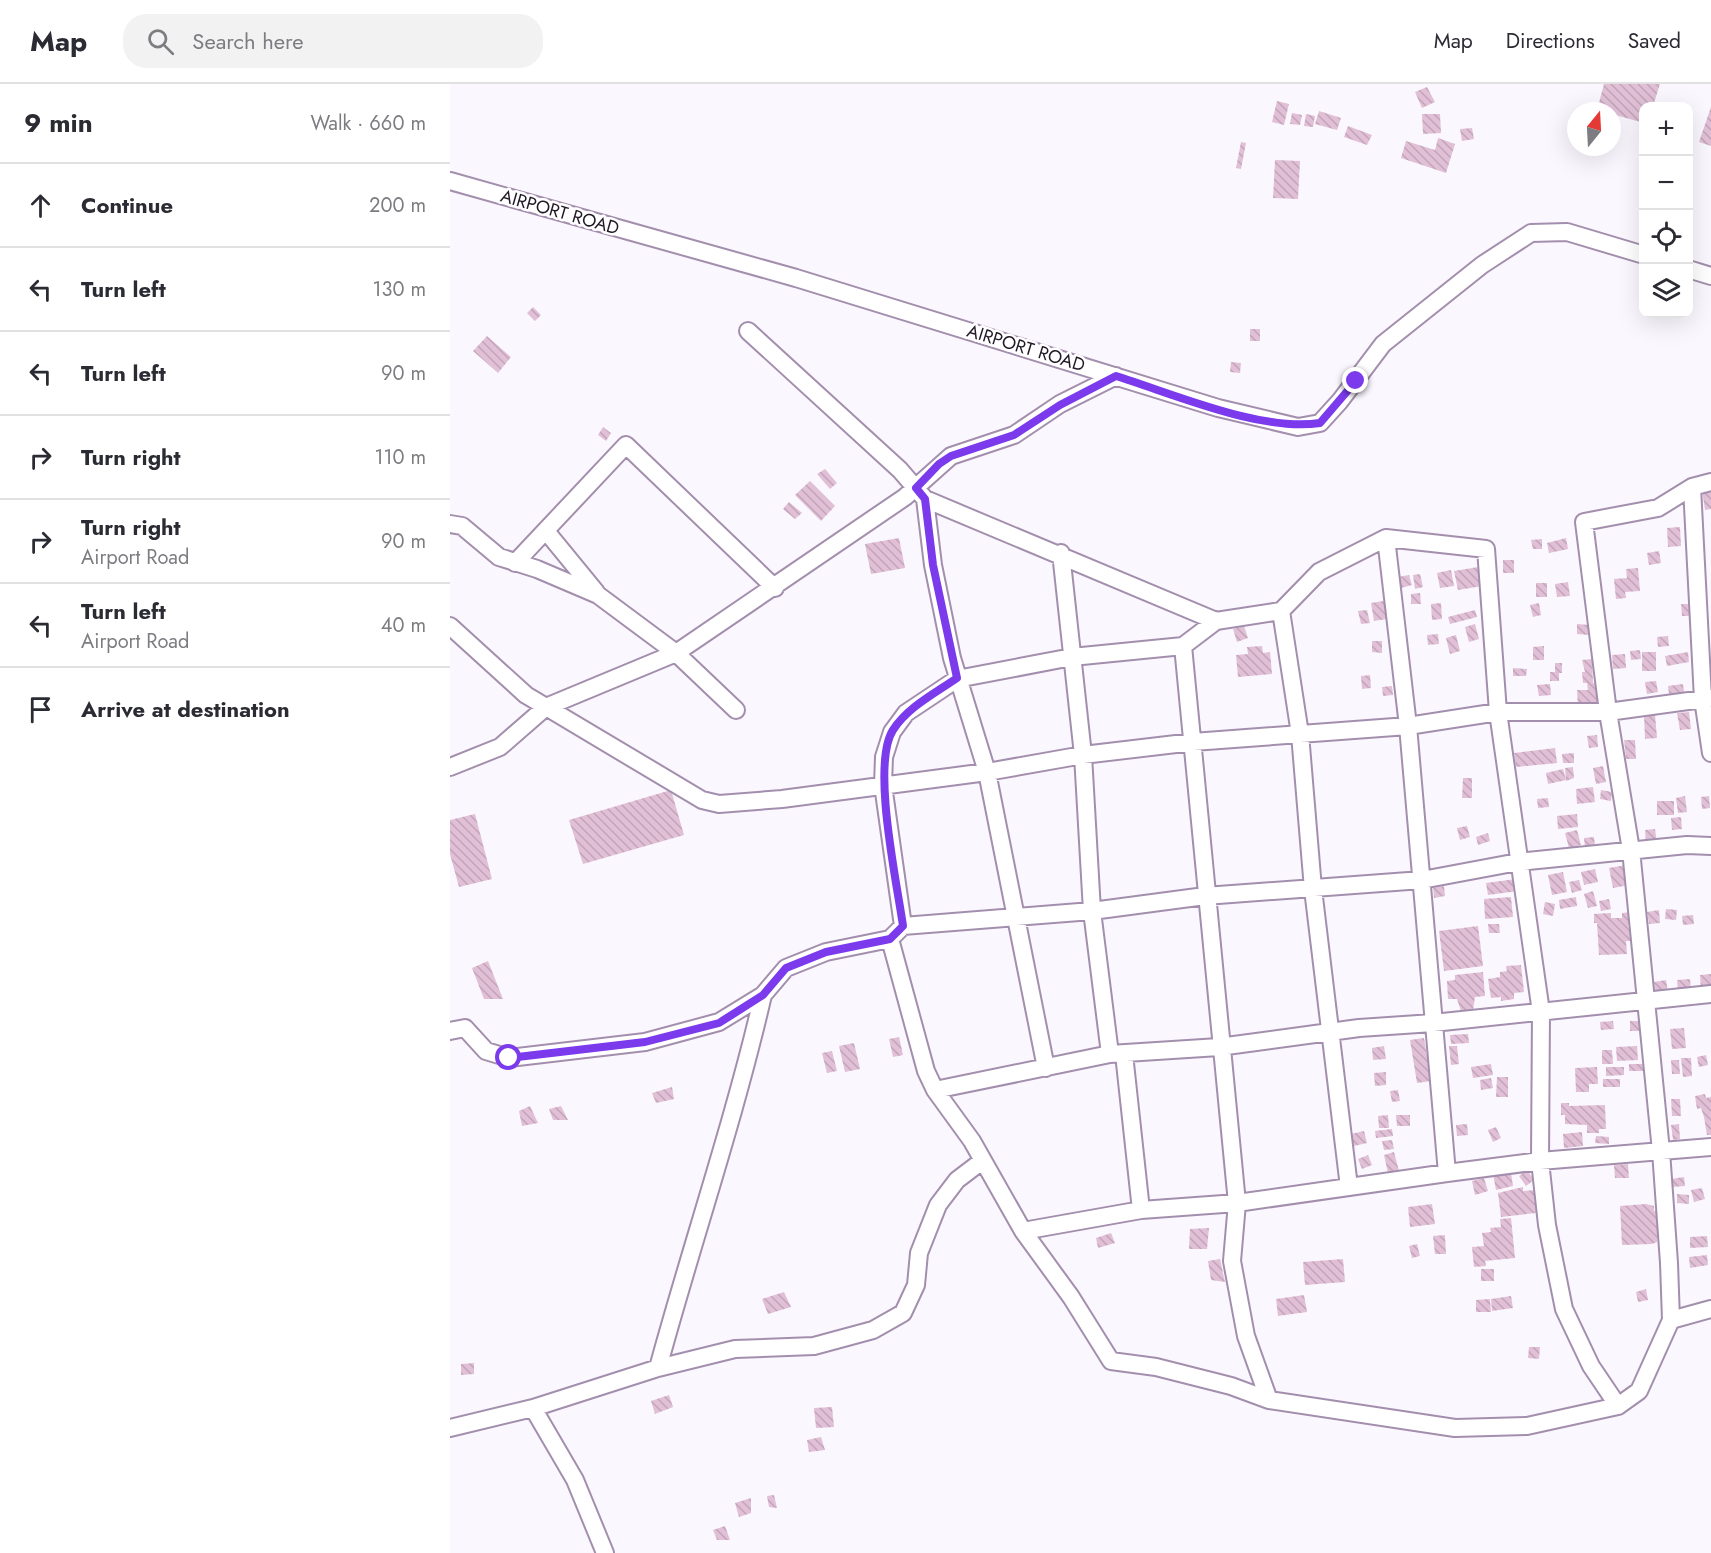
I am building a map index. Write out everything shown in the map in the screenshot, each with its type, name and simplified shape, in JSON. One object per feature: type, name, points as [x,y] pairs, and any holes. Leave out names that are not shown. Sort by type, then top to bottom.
[{"type":"street","name":"AIRPORT ROAD","points":[[450,181],[796,278],[1268,422],[1298,427],[1320,423],[1351,388],[1383,344],[1482,265],[1531,233],[1567,232],[1639,254]]},
{"type":"street","points":[[1693,270],[1711,276]]},
{"type":"street","points":[[748,332],[920,493],[1216,621]]},
{"type":"street","points":[[450,767],[500,747],[546,707],[676,653],[920,493],[939,464],[951,456],[1014,435],[1060,405],[1116,376]]},
{"type":"street","points":[[515,563],[626,445],[775,588]]},
{"type":"street","points":[[890,939],[926,1071],[935,1090],[972,1141],[1023,1231],[1071,1297],[1111,1360],[1156,1367],[1231,1386],[1269,1400],[1455,1428],[1527,1426],[1618,1406],[1639,1391],[1671,1320],[1661,1151],[1631,850],[1608,712],[1584,522],[1658,508],[1692,488],[1711,482]]},
{"type":"street","points":[[1692,488],[1711,753]]},
{"type":"street","points":[[920,493],[957,678],[987,772],[1018,917],[1046,1068]]},
{"type":"street","points":[[450,524],[462,526],[499,557],[537,569],[598,595],[676,653],[736,710]]},
{"type":"street","points":[[546,531],[598,595]]},
{"type":"street","points":[[1386,538],[1408,726],[1447,1173]]},
{"type":"street","points":[[903,926],[883,785],[884,757],[892,732],[906,713],[957,678],[1072,657],[1183,646],[1216,621],[1281,610],[1319,572],[1386,538],[1486,549],[1498,712],[1541,1012],[1540,1161],[1547,1225],[1564,1309],[1591,1366],[1618,1406]]},
{"type":"street","points":[[1061,554],[1083,755],[1092,911],[1141,1210]]},
{"type":"street","points":[[1281,610],[1300,734],[1312,889],[1349,1187]]},
{"type":"street","points":[[450,626],[526,694],[702,800],[719,804],[782,799],[987,772],[1083,755],[1193,742],[1408,726],[1498,712],[1608,712],[1707,699]]},
{"type":"street","points":[[1183,646],[1205,896],[1237,1203],[1232,1261],[1245,1335],[1269,1400]]},
{"type":"street","points":[[450,1031],[465,1028],[486,1052],[509,1058],[645,1042],[719,1023],[763,995],[786,968],[826,952],[890,939],[903,926],[1092,911],[1205,896],[1422,879],[1518,862],[1687,845],[1711,846]]},
{"type":"street","points":[[935,1090],[1117,1054],[1220,1047],[1359,1028],[1433,1023],[1711,994]]},
{"type":"street","points":[[658,1368],[690,1250],[747,1064],[763,995]]},
{"type":"street","points":[[1023,1231],[1141,1210],[1237,1203],[1540,1161],[1711,1147]]},
{"type":"street","points":[[450,1428],[533,1408],[658,1368],[735,1349],[814,1346],[873,1330],[903,1314],[916,1285],[919,1253],[938,1205],[957,1180],[982,1161]]},
{"type":"street","points":[[1671,1320],[1711,1309]]},
{"type":"street","points":[[533,1408],[575,1480],[605,1553]]},
{"type":"building","points":[[1604,84],[1660,84],[1654,102],[1639,102],[1639,122],[1621,117],[1621,102],[1599,102]]},
{"type":"building","points":[[1427,87],[1435,102],[1422,108],[1415,92]]},
{"type":"building","points":[[1277,101],[1289,104],[1284,125],[1272,122]]},
{"type":"building","points":[[1711,107],[1711,146],[1699,142]]},
{"type":"building","points":[[1319,111],[1341,118],[1337,130],[1315,124]]},
{"type":"building","points":[[1292,113],[1302,115],[1300,125],[1290,124]]},
{"type":"building","points":[[1306,114],[1315,116],[1313,127],[1304,126]]},
{"type":"building","points":[[1422,114],[1440,114],[1441,133],[1423,134]]},
{"type":"building","points":[[1348,126],[1372,135],[1367,145],[1344,137]]},
{"type":"building","points":[[1472,128],[1474,139],[1462,141],[1460,129]]},
{"type":"building","points":[[1438,138],[1455,144],[1446,173],[1401,158],[1406,141],[1435,150]]},
{"type":"building","points":[[1241,142],[1246,143],[1241,169],[1236,168]]},
{"type":"building","points":[[1275,160],[1300,161],[1298,199],[1273,198]]},
{"type":"building","points":[[533,307],[541,315],[535,321],[527,313]]},
{"type":"building","points":[[1250,329],[1260,329],[1260,341],[1250,341]]},
{"type":"building","points":[[487,336],[511,357],[498,373],[473,351]]},
{"type":"building","points":[[1231,362],[1241,363],[1240,373],[1230,372]]},
{"type":"building","points":[[603,427],[611,433],[606,441],[598,435]]},
{"type":"building","points":[[825,469],[837,483],[830,489],[817,474]]},
{"type":"building","points":[[810,481],[835,506],[821,521],[795,495]]},
{"type":"building","points":[[1711,488],[1711,509],[1705,510],[1702,490]]},
{"type":"building","points":[[789,502],[802,513],[795,519],[783,509]]},
{"type":"building","points":[[1680,527],[1681,546],[1668,547],[1667,528]]},
{"type":"building","points":[[899,538],[905,568],[871,574],[865,544]]},
{"type":"building","points":[[1566,538],[1568,549],[1549,553],[1547,543]]},
{"type":"building","points":[[1542,539],[1542,549],[1533,549],[1531,540]]},
{"type":"building","points":[[1659,551],[1661,563],[1649,565],[1647,553]]},
{"type":"building","points":[[1503,560],[1514,560],[1514,573],[1503,573]]},
{"type":"building","points":[[1478,567],[1482,586],[1458,590],[1454,571]]},
{"type":"building","points":[[1638,568],[1640,591],[1625,592],[1626,598],[1616,599],[1614,579],[1627,578],[1626,569]]},
{"type":"building","points":[[1451,570],[1454,586],[1440,588],[1437,573]]},
{"type":"building","points":[[1420,574],[1423,587],[1415,589],[1413,575]]},
{"type":"building","points":[[1409,575],[1412,585],[1401,588],[1398,577]]},
{"type":"building","points":[[1568,582],[1570,596],[1557,597],[1555,584]]},
{"type":"building","points":[[1536,583],[1547,583],[1547,597],[1536,597]]},
{"type":"building","points":[[1420,593],[1421,604],[1411,604],[1411,594]]},
{"type":"building","points":[[1390,600],[1393,618],[1374,621],[1371,603]]},
{"type":"building","points":[[1441,603],[1442,619],[1432,620],[1431,604]]},
{"type":"building","points":[[1539,603],[1541,615],[1533,617],[1530,605]]},
{"type":"building","points":[[1681,604],[1693,604],[1693,616],[1682,616]]},
{"type":"building","points":[[1367,610],[1370,623],[1361,624],[1358,611]]},
{"type":"building","points":[[1475,610],[1477,617],[1450,624],[1448,617]]},
{"type":"building","points":[[1475,624],[1479,639],[1469,642],[1465,627]]},
{"type":"building","points":[[1577,624],[1589,625],[1589,635],[1577,634]]},
{"type":"building","points":[[1244,626],[1248,638],[1237,642],[1233,629]]},
{"type":"building","points":[[1438,634],[1439,644],[1428,645],[1427,635]]},
{"type":"building","points":[[1456,635],[1460,651],[1450,654],[1446,638]]},
{"type":"building","points":[[1668,636],[1669,646],[1658,647],[1657,637]]},
{"type":"building","points":[[1372,641],[1382,641],[1382,653],[1372,652]]},
{"type":"building","points":[[1262,646],[1263,653],[1270,652],[1272,674],[1238,677],[1236,655],[1248,654],[1247,647]]},
{"type":"building","points":[[1544,646],[1544,660],[1533,660],[1533,647]]},
{"type":"building","points":[[1640,650],[1641,659],[1631,660],[1630,651]]},
{"type":"building","points":[[1642,652],[1656,652],[1656,671],[1642,671]]},
{"type":"building","points":[[1688,652],[1689,662],[1667,666],[1665,656]]},
{"type":"building","points":[[1625,654],[1626,668],[1613,669],[1612,655]]},
{"type":"building","points":[[1592,659],[1593,683],[1596,683],[1596,689],[1601,689],[1602,707],[1578,708],[1577,690],[1588,690],[1587,683],[1583,683],[1582,672],[1585,672],[1582,660]]},
{"type":"building","points":[[1555,663],[1562,663],[1562,673],[1559,673],[1559,681],[1550,681],[1550,672],[1555,672]]},
{"type":"building","points":[[1513,668],[1527,669],[1526,676],[1513,676]]},
{"type":"building","points":[[1370,675],[1371,688],[1362,689],[1361,676]]},
{"type":"building","points":[[1656,681],[1658,692],[1647,694],[1645,682]]},
{"type":"building","points":[[1550,684],[1551,695],[1539,696],[1537,685]]},
{"type":"building","points":[[1683,684],[1684,692],[1669,694],[1668,686]]},
{"type":"building","points":[[1392,686],[1393,695],[1383,696],[1382,687]]},
{"type":"building","points":[[1689,712],[1691,729],[1680,730],[1677,713]]},
{"type":"building","points":[[1655,714],[1657,738],[1645,739],[1644,715]]},
{"type":"building","points":[[1597,735],[1598,747],[1589,748],[1587,736]]},
{"type":"building","points":[[1624,740],[1635,740],[1636,759],[1626,759]]},
{"type":"building","points":[[1555,748],[1557,763],[1516,767],[1514,753]]},
{"type":"building","points":[[1574,753],[1574,763],[1563,763],[1562,754]]},
{"type":"building","points":[[1603,766],[1606,782],[1596,784],[1593,768]]},
{"type":"building","points":[[1573,767],[1574,778],[1566,781],[1565,768]]},
{"type":"building","points":[[1563,769],[1566,780],[1548,784],[1546,773]]},
{"type":"building","points":[[1463,778],[1472,778],[1472,798],[1462,798]]},
{"type":"building","points":[[1593,787],[1595,802],[1577,804],[1576,789]]},
{"type":"building","points":[[671,790],[684,835],[583,864],[569,820]]},
{"type":"building","points":[[1601,790],[1612,792],[1611,801],[1600,799]]},
{"type":"building","points":[[1685,796],[1687,812],[1678,813],[1676,798]]},
{"type":"building","points":[[1709,796],[1710,808],[1702,809],[1701,797]]},
{"type":"building","points":[[1548,798],[1549,807],[1538,808],[1537,799]]},
{"type":"building","points":[[1657,801],[1674,801],[1674,815],[1657,815]]},
{"type":"building","points":[[475,814],[492,879],[459,887],[450,854],[450,820]]},
{"type":"building","points":[[1577,814],[1578,827],[1558,829],[1557,816]]},
{"type":"building","points":[[1681,817],[1682,829],[1672,830],[1671,818]]},
{"type":"building","points":[[1467,826],[1470,837],[1460,840],[1457,828]]},
{"type":"building","points":[[1655,829],[1657,843],[1646,844],[1645,830]]},
{"type":"building","points":[[1577,830],[1581,845],[1569,848],[1565,833]]},
{"type":"building","points":[[1488,833],[1490,841],[1478,845],[1476,837]]},
{"type":"building","points":[[1594,837],[1595,846],[1585,848],[1584,838]]},
{"type":"building","points":[[1626,865],[1629,885],[1613,888],[1609,868]]},
{"type":"building","points":[[1595,869],[1598,882],[1584,885],[1581,872]]},
{"type":"building","points":[[1563,872],[1567,892],[1552,895],[1548,875]]},
{"type":"building","points":[[1516,879],[1518,891],[1488,895],[1486,883]]},
{"type":"building","points":[[1579,880],[1582,890],[1572,893],[1569,882]]},
{"type":"building","points":[[1444,886],[1445,896],[1434,898],[1433,888]]},
{"type":"building","points":[[1593,891],[1597,906],[1588,908],[1584,894]]},
{"type":"building","points":[[1511,897],[1513,917],[1485,919],[1484,899]]},
{"type":"building","points":[[1576,897],[1577,906],[1560,909],[1559,900]]},
{"type":"building","points":[[1609,899],[1611,909],[1601,911],[1599,901]]},
{"type":"building","points":[[1545,902],[1555,904],[1553,916],[1543,914]]},
{"type":"building","points":[[1666,909],[1677,910],[1676,920],[1665,919]]},
{"type":"building","points":[[1659,910],[1660,923],[1649,924],[1647,912]]},
{"type":"building","points":[[1631,912],[1632,924],[1628,924],[1631,941],[1626,941],[1627,954],[1599,955],[1597,923],[1594,923],[1594,914],[1611,913],[1611,918],[1622,918],[1622,913]]},
{"type":"building","points":[[1693,915],[1694,924],[1683,925],[1682,916]]},
{"type":"building","points":[[1488,924],[1499,924],[1500,933],[1489,933]]},
{"type":"building","points":[[1478,926],[1483,966],[1444,971],[1439,931]]},
{"type":"building","points":[[488,961],[503,999],[484,999],[472,968]]},
{"type":"building","points":[[1521,965],[1524,992],[1514,993],[1514,999],[1501,1001],[1501,997],[1491,998],[1488,979],[1500,977],[1500,972],[1507,971],[1506,966]]},
{"type":"building","points":[[1483,972],[1485,996],[1475,997],[1473,1010],[1461,1011],[1457,999],[1448,999],[1447,981],[1455,980],[1455,975]]},
{"type":"building","points":[[1711,974],[1711,989],[1701,990],[1700,975]]},
{"type":"building","points":[[1690,979],[1691,991],[1678,992],[1677,980]]},
{"type":"building","points":[[1666,980],[1668,992],[1656,994],[1654,982]]},
{"type":"building","points":[[1613,1021],[1614,1029],[1601,1030],[1600,1022]]},
{"type":"building","points":[[1630,1021],[1640,1021],[1640,1031],[1630,1031]]},
{"type":"building","points":[[1684,1028],[1686,1048],[1672,1049],[1670,1029]]},
{"type":"building","points":[[1468,1034],[1469,1043],[1451,1044],[1450,1035]]},
{"type":"building","points":[[899,1037],[903,1055],[893,1057],[889,1039]]},
{"type":"building","points":[[1424,1038],[1431,1081],[1417,1083],[1410,1040]]},
{"type":"building","points":[[854,1043],[860,1069],[845,1072],[839,1046]]},
{"type":"building","points":[[1384,1046],[1386,1059],[1373,1060],[1372,1048]]},
{"type":"building","points":[[1449,1046],[1457,1046],[1459,1064],[1451,1065]]},
{"type":"building","points":[[1637,1046],[1638,1060],[1617,1061],[1616,1047]]},
{"type":"building","points":[[1602,1050],[1612,1050],[1613,1064],[1602,1064]]},
{"type":"building","points":[[832,1051],[837,1071],[827,1073],[822,1053]]},
{"type":"building","points":[[1706,1055],[1708,1065],[1699,1067],[1697,1057]]},
{"type":"building","points":[[1681,1058],[1691,1058],[1692,1076],[1683,1077]]},
{"type":"building","points":[[1671,1060],[1679,1060],[1680,1074],[1672,1074]]},
{"type":"building","points":[[1491,1064],[1493,1075],[1473,1078],[1471,1067]]},
{"type":"building","points":[[1629,1064],[1645,1064],[1645,1071],[1629,1071]]},
{"type":"building","points":[[1597,1067],[1598,1084],[1589,1084],[1589,1092],[1576,1092],[1575,1068]]},
{"type":"building","points":[[1606,1067],[1624,1067],[1624,1075],[1606,1076]]},
{"type":"building","points":[[1386,1072],[1386,1085],[1375,1086],[1374,1073]]},
{"type":"building","points":[[1497,1077],[1508,1077],[1508,1097],[1496,1097]]},
{"type":"building","points":[[1491,1078],[1493,1088],[1481,1090],[1480,1080]]},
{"type":"building","points":[[1603,1079],[1620,1079],[1620,1087],[1603,1087]]},
{"type":"building","points":[[672,1087],[674,1099],[656,1103],[652,1093]]},
{"type":"building","points":[[1398,1090],[1400,1101],[1392,1102],[1390,1091]]},
{"type":"building","points":[[1705,1094],[1706,1098],[1711,1097],[1711,1135],[1707,1135],[1704,1117],[1701,1108],[1697,1109],[1695,1096]]},
{"type":"building","points":[[1671,1099],[1680,1099],[1681,1116],[1672,1116]]},
{"type":"building","points":[[1561,1103],[1569,1103],[1569,1106],[1605,1105],[1606,1129],[1599,1129],[1599,1133],[1587,1133],[1587,1125],[1565,1124],[1565,1115],[1561,1115]]},
{"type":"building","points":[[530,1106],[538,1123],[522,1126],[519,1111]]},
{"type":"building","points":[[561,1106],[568,1120],[553,1120],[549,1109]]},
{"type":"building","points":[[1388,1115],[1389,1128],[1379,1128],[1378,1116]]},
{"type":"building","points":[[1396,1115],[1410,1115],[1410,1126],[1397,1126]]},
{"type":"building","points":[[1467,1124],[1468,1135],[1457,1136],[1456,1125]]},
{"type":"building","points":[[1679,1124],[1680,1139],[1673,1140],[1671,1125]]},
{"type":"building","points":[[1496,1127],[1501,1138],[1493,1142],[1488,1130]]},
{"type":"building","points":[[1392,1129],[1393,1136],[1376,1138],[1375,1131]]},
{"type":"building","points":[[1364,1131],[1367,1143],[1354,1146],[1351,1134]]},
{"type":"building","points":[[1582,1132],[1583,1146],[1564,1148],[1563,1134]]},
{"type":"building","points":[[1596,1136],[1609,1137],[1609,1144],[1595,1143]]},
{"type":"building","points":[[1392,1140],[1394,1149],[1384,1150],[1382,1141]]},
{"type":"building","points":[[1394,1152],[1399,1171],[1388,1173],[1384,1155]]},
{"type":"building","points":[[1368,1155],[1372,1165],[1362,1169],[1358,1159]]},
{"type":"building","points":[[1628,1164],[1629,1178],[1615,1178],[1614,1165]]},
{"type":"building","points":[[1492,1168],[1505,1170],[1506,1174],[1511,1173],[1513,1186],[1496,1190]]},
{"type":"building","points":[[1527,1170],[1534,1180],[1526,1186],[1519,1176]]},
{"type":"building","points":[[1684,1177],[1685,1186],[1672,1187],[1671,1179]]},
{"type":"building","points":[[1484,1178],[1488,1191],[1475,1195],[1472,1181]]},
{"type":"building","points":[[1523,1187],[1523,1191],[1534,1190],[1536,1213],[1501,1217],[1498,1193]]},
{"type":"building","points":[[1702,1188],[1705,1199],[1694,1202],[1691,1190]]},
{"type":"building","points":[[1677,1194],[1689,1195],[1689,1204],[1677,1203]]},
{"type":"building","points":[[1432,1204],[1435,1224],[1410,1227],[1408,1207]]},
{"type":"building","points":[[1646,1204],[1654,1206],[1654,1211],[1662,1210],[1663,1237],[1657,1238],[1657,1242],[1652,1244],[1622,1245],[1620,1206]]},
{"type":"building","points":[[1511,1218],[1515,1258],[1485,1261],[1486,1266],[1474,1267],[1472,1247],[1484,1246],[1482,1233],[1491,1232],[1490,1228],[1501,1227],[1500,1219]]},
{"type":"building","points":[[1209,1228],[1207,1249],[1189,1249],[1190,1229]]},
{"type":"building","points":[[1111,1233],[1115,1243],[1098,1248],[1096,1238]]},
{"type":"building","points":[[1445,1235],[1446,1254],[1435,1254],[1433,1236]]},
{"type":"building","points":[[1707,1236],[1708,1247],[1690,1248],[1690,1237]]},
{"type":"building","points":[[1417,1244],[1420,1256],[1412,1258],[1409,1246]]},
{"type":"building","points":[[1707,1255],[1708,1265],[1690,1268],[1689,1257]]},
{"type":"building","points":[[1220,1259],[1225,1282],[1211,1280],[1208,1261]]},
{"type":"building","points":[[1343,1259],[1345,1282],[1305,1285],[1303,1262]]},
{"type":"building","points":[[1481,1269],[1494,1269],[1494,1281],[1481,1281]]},
{"type":"building","points":[[1646,1289],[1648,1300],[1638,1302],[1636,1292]]},
{"type":"building","points":[[784,1292],[791,1307],[768,1314],[762,1299]]},
{"type":"building","points":[[1304,1295],[1307,1312],[1278,1316],[1276,1299]]},
{"type":"building","points":[[1511,1296],[1513,1308],[1492,1311],[1491,1299]]},
{"type":"building","points":[[1490,1299],[1491,1312],[1476,1312],[1476,1300]]},
{"type":"building","points":[[1529,1347],[1540,1347],[1539,1359],[1528,1358]]},
{"type":"building","points":[[474,1363],[474,1374],[461,1375],[461,1364]]},
{"type":"building","points":[[669,1395],[673,1407],[655,1414],[651,1401]]},
{"type":"building","points":[[832,1407],[834,1427],[816,1428],[814,1408]]},
{"type":"building","points":[[821,1437],[825,1450],[809,1452],[807,1440]]},
{"type":"building","points":[[774,1495],[777,1508],[769,1507],[767,1496]]},
{"type":"building","points":[[751,1498],[751,1513],[739,1517],[735,1503]]},
{"type":"building","points":[[725,1526],[730,1540],[717,1540],[713,1530]]},
{"type":"route","points":[[509,1058],[645,1042],[719,1023],[763,995],[786,968],[826,952],[890,939],[903,926],[883,785],[884,757],[892,732],[906,713],[957,678],[933,565],[925,499],[916,488],[939,464],[951,456],[1014,435],[1060,405],[1116,376],[1218,408],[1268,422],[1298,427],[1320,423],[1356,381]]}]
